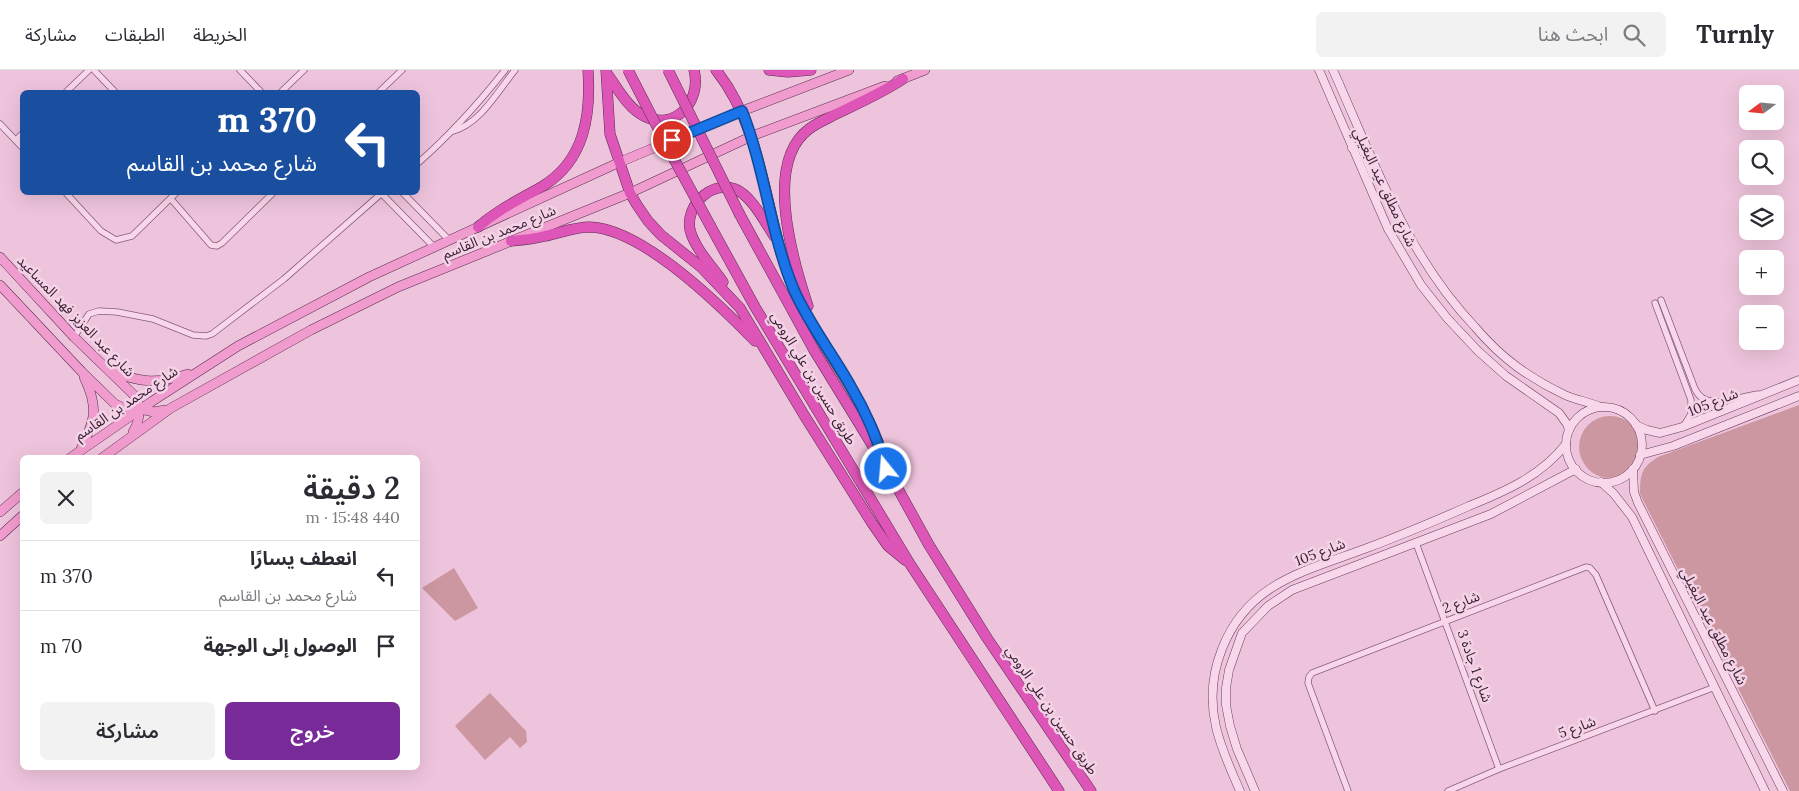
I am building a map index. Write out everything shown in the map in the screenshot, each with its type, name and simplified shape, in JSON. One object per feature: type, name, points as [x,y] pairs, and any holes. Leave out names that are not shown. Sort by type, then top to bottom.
[{"type":"highway","points":[[478,227],[506,206],[551,180],[571,161],[582,139],[587,123],[589,98],[588,70]]},
{"type":"highway","name":"طريق حسين بن علي الرومي","points":[[628,70],[711,228],[756,307],[910,564],[1059,791]]},
{"type":"highway","name":"طريق حسين بن علي الرومي","points":[[668,70],[740,215],[814,350],[886,469],[929,546],[987,638],[1091,791]]},
{"type":"highway","points":[[607,72],[625,100],[645,116],[657,120],[669,119],[680,114],[689,106],[695,95],[697,83],[694,70]]},
{"type":"highway","points":[[716,70],[732,92],[752,136],[779,246],[794,289],[868,418],[882,452],[886,469]]},
{"type":"highway","points":[[769,70],[788,72],[811,70]]},
{"type":"highway","points":[[607,72],[610,134],[630,193],[648,221],[661,235],[702,267],[740,308]]},
{"type":"highway","points":[[816,330],[791,242],[786,190],[788,160],[796,142],[809,129],[885,91],[903,79]]},
{"type":"highway","points":[[779,246],[746,196],[735,189],[721,188],[708,192],[697,202],[691,214],[690,229],[695,242],[740,308],[804,415],[888,546],[910,564]]},
{"type":"highway","points":[[511,242],[529,240],[582,227],[601,228],[619,234],[655,254],[682,274],[720,307],[768,355]]},
{"type":"main road","name":"شارع محمد بن القاسم","points":[[74,455],[238,346],[369,276],[620,162],[742,111],[849,70]]},
{"type":"main road","name":"شارع محمد بن القاسم","points":[[106,455],[171,408],[311,330],[389,291],[630,193],[752,136],[925,70]]},
{"type":"main road","name":"شارع عبد العزيز فهد المساعيد","points":[[0,257],[74,337],[136,397],[140,410]]},
{"type":"main road","points":[[0,285],[115,404],[129,410],[154,412],[171,408]]},
{"type":"main road","points":[[107,370],[130,378],[156,382],[170,380],[198,371]]},
{"type":"main road","points":[[80,450],[91,428],[94,412],[93,399],[82,372]]},
{"type":"main road","points":[[130,436],[138,425],[140,410]]},
{"type":"main road","points":[[0,506],[20,494]]},
{"type":"main road","points":[[0,512],[20,495]]},
{"type":"main road","points":[[0,536],[20,518]]},
{"type":"street","points":[[68,90],[89,70]]},
{"type":"street","points":[[94,70],[113,90]]},
{"type":"street","points":[[240,70],[259,90]]},
{"type":"street","points":[[283,90],[304,70]]},
{"type":"street","points":[[381,90],[402,70]]},
{"type":"street","points":[[420,161],[453,131],[505,70]]},
{"type":"street","points":[[453,131],[463,128],[476,120],[515,70]]},
{"type":"street","name":"شارع مطلق عيد البغيلي","points":[[1319,70],[1388,229],[1422,285],[1442,312],[1478,351],[1506,376],[1559,414],[1569,430]]},
{"type":"street","name":"شارع مطلق عيد البغيلي","points":[[1333,70],[1412,244],[1457,309],[1488,342],[1514,365],[1566,396],[1601,407]]},
{"type":"street","points":[[0,124],[20,145]]},
{"type":"street","points":[[16,140],[20,136]]},
{"type":"street","points":[[1352,148],[1359,146],[1362,149],[1383,197],[1393,205]]},
{"type":"street","points":[[68,195],[101,231],[116,240],[132,236],[174,195]]},
{"type":"street","points":[[171,198],[211,245],[217,246],[271,195]]},
{"type":"street","points":[[74,337],[89,314],[99,311],[117,312],[153,319],[193,336],[212,334],[284,279],[380,195]]},
{"type":"street","points":[[384,195],[434,247]]},
{"type":"street","points":[[405,195],[449,240]]},
{"type":"street","points":[[1682,428],[1691,414],[1691,400],[1658,302],[1700,396],[1708,401],[1717,402],[1743,396],[1765,394]]},
{"type":"street","name":"شارع 105","points":[[1636,425],[1646,430],[1660,433],[1682,428],[1799,380]]},
{"type":"street","name":"شارع 105","points":[[1640,455],[1673,446],[1799,396]]},
{"type":"street","points":[[1601,407],[1611,407],[1630,416],[1636,425],[1641,439],[1640,455],[1633,470],[1613,482],[1591,480],[1576,470],[1566,444],[1569,430],[1574,421],[1591,409],[1601,407]]},
{"type":"street","name":"شارع 105","points":[[1240,791],[1221,744],[1213,712],[1212,689],[1218,659],[1228,634],[1243,611],[1258,596],[1280,582],[1408,532],[1518,485],[1543,469],[1566,444]]},
{"type":"street","name":"شارع 105","points":[[1255,791],[1235,741],[1226,705],[1226,688],[1228,670],[1242,632],[1268,606],[1282,596],[1314,581],[1416,544],[1491,514],[1576,470]]},
{"type":"street","name":"شارع مطلق عيد البغيلي","points":[[1633,470],[1634,492],[1638,503],[1782,791]]},
{"type":"street","name":"شارع مطلق عيد البغيلي","points":[[1601,482],[1614,494],[1632,517],[1765,791]]},
{"type":"street","name":"شارع 1 جادة 3","points":[[1416,544],[1499,769]]},
{"type":"street","name":"شارع 2","points":[[1348,791],[1308,683],[1312,673],[1581,569],[1590,568],[1596,575],[1654,711]]},
{"type":"street","points":[[1309,570],[1309,577],[1314,581]]},
{"type":"street","name":"شارع 5","points":[[1448,791],[1499,769],[1715,687]]},
{"type":"street","points":[[1234,777],[1239,770],[1247,771]]},
{"type":"shaded area","points":[[1799,405],[1799,791],[1790,791],[1640,494],[1640,487],[1641,476],[1645,468],[1658,457]]},
{"type":"shaded area","points":[[1610,416],[1622,419],[1632,425],[1638,435],[1641,447],[1638,459],[1632,469],[1622,475],[1610,478],[1598,475],[1588,469],[1582,459],[1579,447],[1582,435],[1588,425],[1598,419]]},
{"type":"shaded area","points":[[454,568],[478,608],[455,621],[422,588]]},
{"type":"shaded area","points":[[490,693],[526,731],[527,742],[520,748],[510,737],[485,760],[455,726]]},
{"type":"route","points":[[672,140],[742,111],[752,136],[779,246],[794,289],[804,310],[868,418],[882,452],[886,469]]}]
